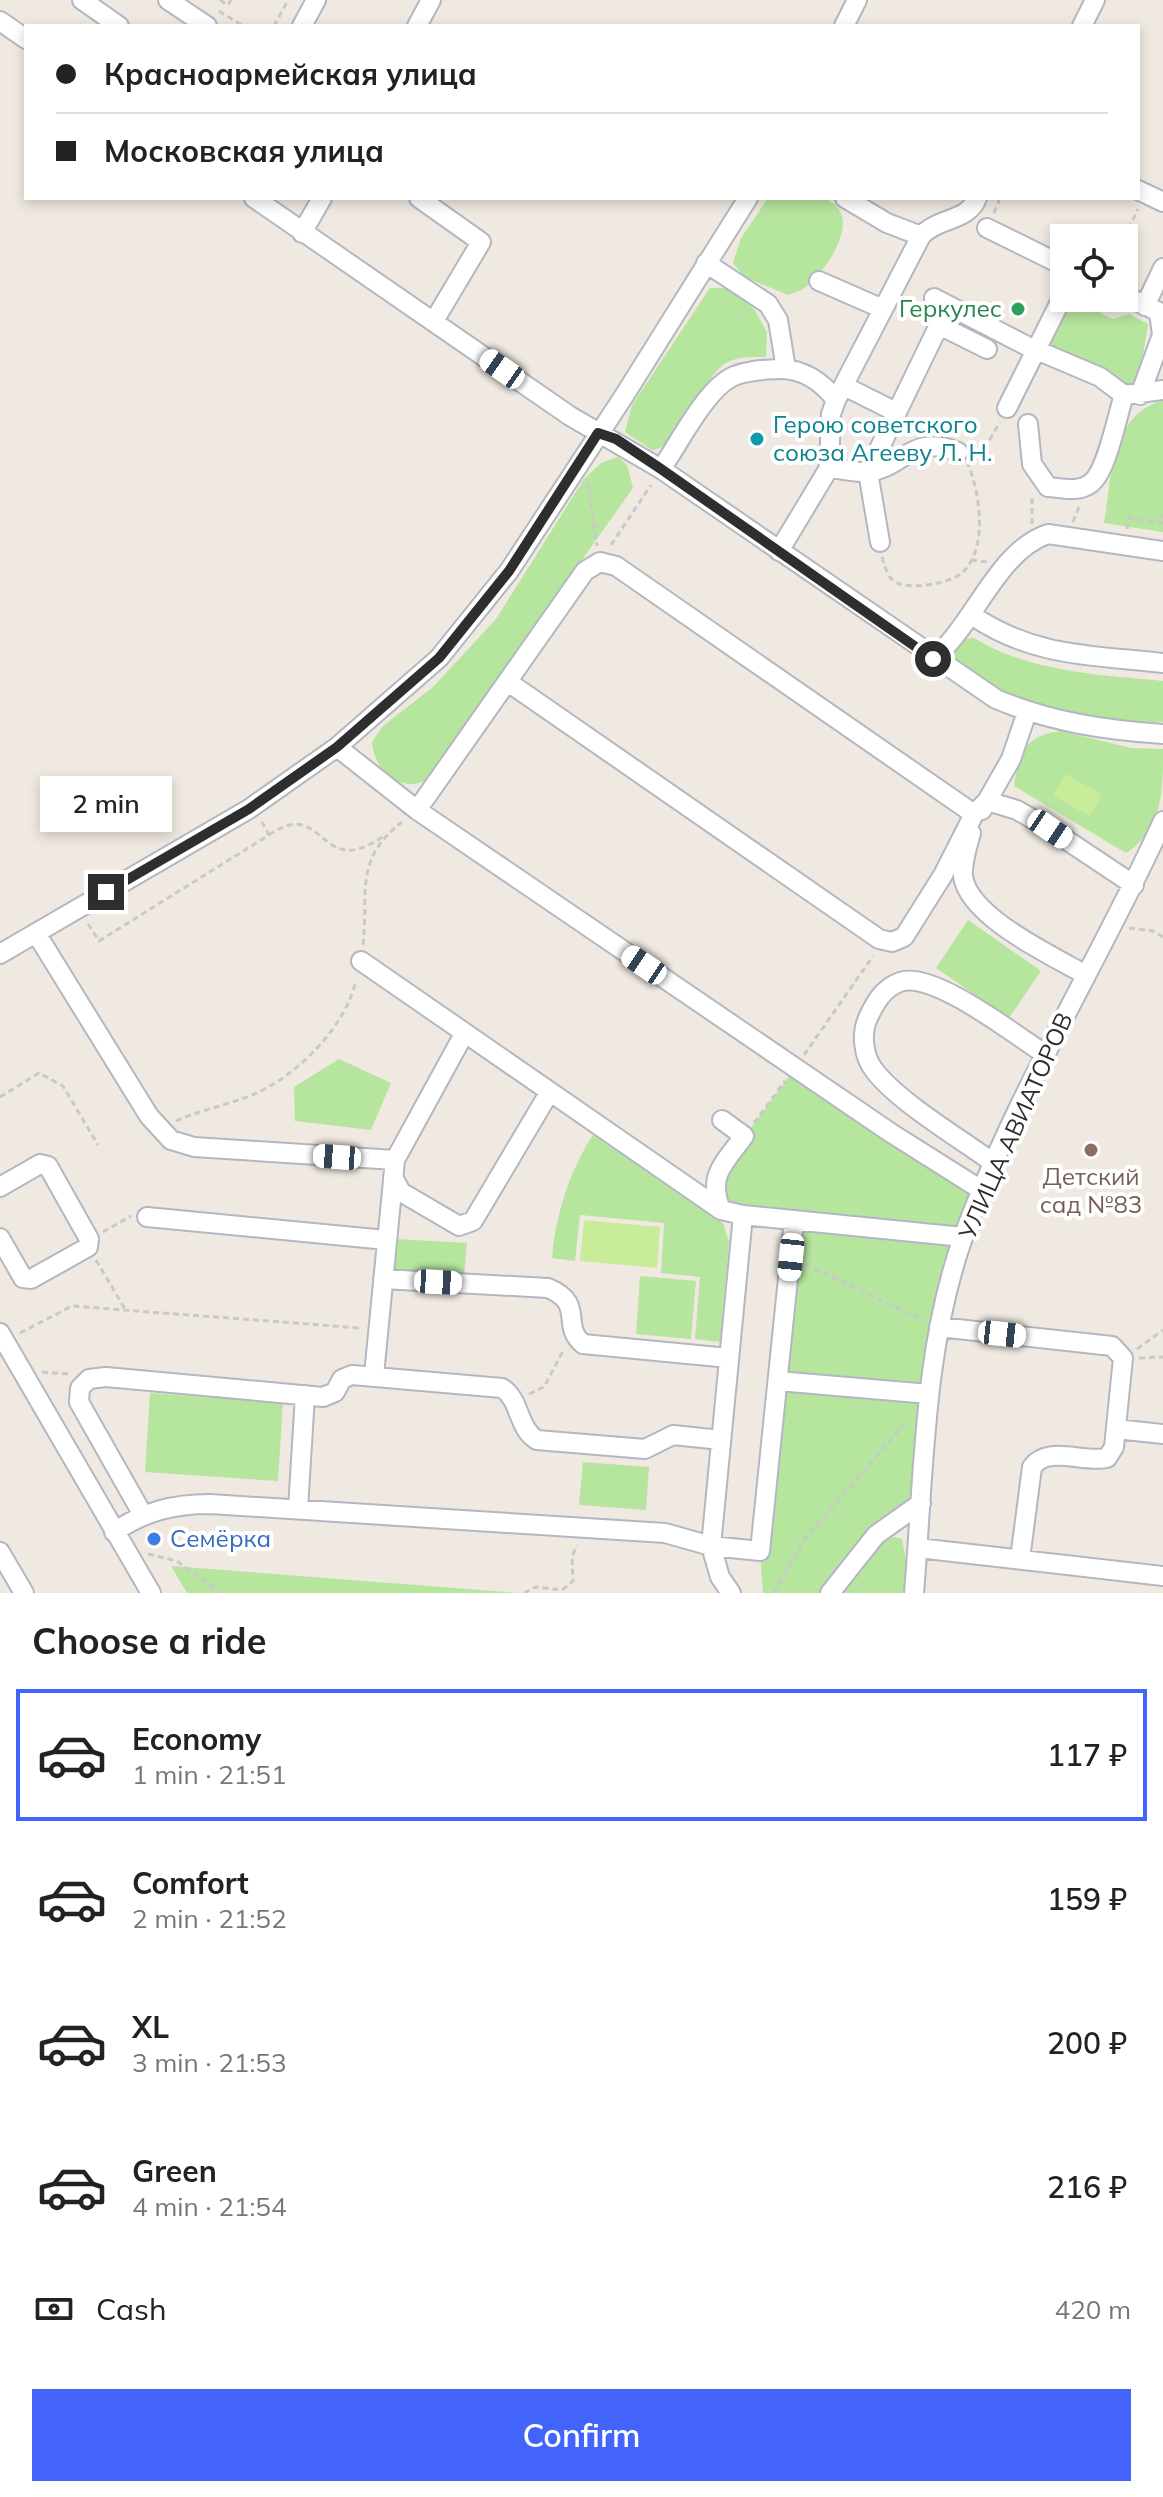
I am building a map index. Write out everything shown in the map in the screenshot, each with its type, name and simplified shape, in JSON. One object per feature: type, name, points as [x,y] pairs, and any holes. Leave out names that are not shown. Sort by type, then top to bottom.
[{"type":"street","points":[[82,0],[116,24]]},
{"type":"street","points":[[168,0],[204,24]]},
{"type":"street","points":[[303,24],[316,0]]},
{"type":"street","points":[[418,24],[431,0]]},
{"type":"street","points":[[851,24],[857,0]]},
{"type":"street","points":[[1083,24],[1095,0]]},
{"type":"street","points":[[0,21],[24,38]]},
{"type":"street","points":[[1142,192],[1163,202]]},
{"type":"street","points":[[257,200],[598,433],[616,439],[658,474],[779,551],[933,659],[996,699],[1027,712],[1120,731],[1163,734]]},
{"type":"street","points":[[302,233],[321,200]]},
{"type":"street","points":[[422,200],[481,242],[434,321]]},
{"type":"street","points":[[0,954],[249,809],[337,747],[439,658],[509,571],[747,200]]},
{"type":"street","points":[[779,551],[829,468],[831,414],[921,236],[943,219],[960,217],[973,208],[976,200]]},
{"type":"street","points":[[865,204],[921,236]]},
{"type":"street","points":[[987,228],[1050,259]]},
{"type":"street","points":[[706,263],[768,304],[778,320],[786,369]]},
{"type":"street","points":[[1028,424],[1032,464],[1048,487],[1074,490],[1089,485],[1099,474],[1132,395],[1162,335],[1156,311],[1163,268]]},
{"type":"street","points":[[819,281],[883,309]]},
{"type":"street","points":[[934,298],[1132,395],[1163,390]]},
{"type":"street","points":[[1138,302],[1156,311]]},
{"type":"street","points":[[1007,408],[1055,312]]},
{"type":"street","points":[[880,542],[868,472],[939,325],[987,349]]},
{"type":"street","points":[[658,474],[701,409],[732,376],[786,369],[808,375],[840,393],[896,412]]},
{"type":"street","points":[[829,468],[868,472],[924,447],[943,446],[958,452]]},
{"type":"street","points":[[933,659],[973,616],[1007,564],[1031,540],[1048,534],[1163,551]]},
{"type":"street","points":[[417,810],[585,571],[600,562],[616,566],[980,807],[1017,810],[1134,885]]},
{"type":"street","points":[[973,616],[1001,635],[1026,645],[1163,663]]},
{"type":"street","points":[[508,682],[879,939],[892,942],[904,937],[943,875],[980,807],[1011,759],[1027,712]]},
{"type":"street","points":[[337,747],[417,810],[795,1068],[983,1191]]},
{"type":"street","points":[[980,807],[965,856],[963,877],[969,893],[1001,924],[1086,975]]},
{"type":"street","name":"УЛИЦА АВИАТОРОВ","points":[[914,1593],[929,1398],[939,1327],[963,1237],[1045,1054],[1134,885],[1163,821]]},
{"type":"street","points":[[1142,867],[1163,870]]},
{"type":"street","points":[[36,933],[162,1131],[171,1140],[194,1147],[394,1169]]},
{"type":"street","points":[[361,961],[721,1210],[743,1215],[801,1218],[963,1237]]},
{"type":"street","points":[[995,1164],[895,1090],[873,1069],[864,1046],[866,1022],[881,994],[901,981],[922,982],[956,997],[1045,1054]]},
{"type":"street","points":[[374,1375],[394,1169],[464,1034]]},
{"type":"street","points":[[394,1169],[401,1192],[459,1226],[467,1225],[473,1221],[549,1093]]},
{"type":"street","points":[[721,1210],[715,1193],[715,1177],[744,1136],[722,1120]]},
{"type":"street","points":[[0,1187],[40,1164],[48,1166],[89,1243],[31,1279],[23,1278],[0,1238]]},
{"type":"street","points":[[731,1593],[720,1577],[711,1546],[743,1215]]},
{"type":"street","points":[[147,1217],[386,1240]]},
{"type":"street","points":[[114,1532],[143,1515],[179,1504],[665,1533],[711,1546],[760,1551],[791,1257],[801,1218]]},
{"type":"street","points":[[383,1279],[548,1288],[564,1294],[570,1303],[574,1333],[583,1344],[729,1358]]},
{"type":"street","points":[[939,1327],[1112,1346],[1123,1358],[1114,1447],[1107,1458],[1094,1461],[1048,1455],[1038,1458],[1032,1467],[1020,1559]]},
{"type":"street","points":[[0,1333],[151,1593]]},
{"type":"street","points":[[143,1515],[79,1402],[80,1388],[89,1379],[106,1377],[323,1397],[335,1392],[342,1379],[352,1375],[374,1375],[502,1388],[511,1394],[528,1434],[537,1440],[645,1449],[673,1435],[721,1440]]},
{"type":"street","points":[[778,1381],[929,1398]]},
{"type":"street","points":[[298,1509],[305,1395]]},
{"type":"street","points":[[1116,1429],[1163,1434]]},
{"type":"street","points":[[830,1593],[876,1535],[921,1503]]},
{"type":"street","points":[[918,1548],[1163,1576]]},
{"type":"street","points":[[0,1552],[24,1593]]},
{"type":"path","points":[[220,0],[228,5],[231,0]]},
{"type":"path","points":[[275,24],[288,0]]},
{"type":"path","points":[[209,5],[240,24]]},
{"type":"path","points":[[1129,224],[1139,200]]},
{"type":"path","points":[[958,452],[974,454],[986,446],[1007,408]]},
{"type":"path","points":[[880,542],[888,574],[897,583],[925,584],[951,579],[963,572],[977,548],[979,530],[969,467],[958,452]]},
{"type":"path","points":[[586,472],[600,562]]},
{"type":"path","points":[[600,562],[658,474]]},
{"type":"path","points":[[1066,537],[1089,485]]},
{"type":"path","points":[[1031,540],[1032,494]]},
{"type":"path","points":[[1125,546],[1129,518],[1162,523],[1163,515]]},
{"type":"path","points":[[269,835],[285,824],[298,822],[310,826],[330,846],[344,851],[358,850],[417,810]]},
{"type":"path","points":[[162,1131],[212,1105],[253,1094],[292,1071],[329,1033],[353,996],[366,916],[363,887],[371,857],[388,832]]},
{"type":"path","points":[[1112,927],[1153,931],[1163,937]]},
{"type":"path","points":[[744,1136],[873,957],[892,942]]},
{"type":"path","points":[[0,1097],[39,1073],[63,1086],[98,1145]]},
{"type":"path","points":[[126,1310],[89,1243],[132,1216],[147,1217]]},
{"type":"path","points":[[791,1257],[939,1327]]},
{"type":"path","points":[[20,1333],[72,1306],[378,1329]]},
{"type":"path","points":[[1123,1358],[1163,1330]]},
{"type":"path","points":[[511,1394],[535,1394],[544,1387],[561,1350],[583,1344]]},
{"type":"path","points":[[1123,1358],[1163,1357]]},
{"type":"path","points":[[774,1593],[804,1540],[846,1496],[883,1445],[929,1398]]},
{"type":"path","points":[[524,1593],[536,1587],[562,1590],[573,1581],[572,1557],[586,1528]]},
{"type":"path","points":[[144,1553],[177,1561],[220,1593]]},
{"type":"green space","points":[[767,200],[826,200],[837,207],[842,217],[838,243],[823,269],[806,287],[788,295],[744,277],[733,263],[741,238]]},
{"type":"green space","points":[[710,288],[730,288],[754,309],[767,332],[766,357],[738,359],[723,365],[673,438],[652,450],[625,432],[632,405]]},
{"type":"green space","points":[[1067,312],[1099,312],[1113,319],[1129,314],[1148,324],[1134,390],[1051,349],[1052,339]]},
{"type":"green space","points":[[1163,400],[1163,532],[1104,523],[1112,467],[1123,434],[1145,408]]},
{"type":"green space","points":[[618,457],[627,465],[633,488],[425,781],[406,783],[389,776],[377,761],[372,742],[383,726],[433,687],[496,619],[584,479],[601,463]]},
{"type":"green space","points":[[974,638],[1041,665],[1090,674],[1163,681],[1163,722],[1080,715],[1023,699],[997,688],[953,656],[954,645],[963,639]]},
{"type":"green space","points":[[1061,731],[1131,748],[1163,749],[1161,794],[1154,821],[1138,844],[1126,853],[1014,786],[1026,747],[1040,736]]},
{"type":"green space","points":[[1065,774],[1102,794],[1090,816],[1053,796]]},
{"type":"green space","points":[[968,920],[1041,971],[1009,1018],[936,968]]},
{"type":"green space","points":[[339,1059],[391,1083],[371,1130],[295,1121],[294,1087]]},
{"type":"green space","points":[[795,1068],[983,1191],[939,1327],[921,1503],[830,1593],[763,1593],[760,1551],[794,1221],[721,1210],[715,1177]]},
{"type":"green space","points":[[593,1135],[723,1223],[729,1242],[720,1342],[695,1339],[700,1277],[661,1273],[664,1223],[580,1215],[575,1261],[552,1258],[565,1194]]},
{"type":"green space","points":[[584,1220],[660,1227],[657,1268],[580,1261]]},
{"type":"green space","points":[[396,1239],[467,1243],[464,1277],[393,1274]]},
{"type":"green space","points":[[640,1276],[696,1281],[691,1339],[636,1334]]},
{"type":"green space","points":[[150,1393],[283,1402],[278,1481],[145,1472]]},
{"type":"green space","points":[[583,1462],[649,1467],[646,1510],[579,1505]]},
{"type":"green space","points":[[894,1537],[902,1539],[907,1564],[905,1593],[841,1593],[882,1542]]},
{"type":"green space","points":[[171,1566],[519,1593],[187,1593]]},
{"type":"place","name":"Геркулес","points":[[1018,309]]},
{"type":"place","name":"Герою советского союза Агееву Л. Н.","points":[[757,439]]},
{"type":"place","name":"Детский сад №83","points":[[1091,1150]]},
{"type":"place","name":"Семёрка","points":[[154,1539]]},
{"type":"route","points":[[106,892],[249,809],[337,747],[439,658],[509,571],[598,433],[616,439],[661,469],[933,659]]}]
